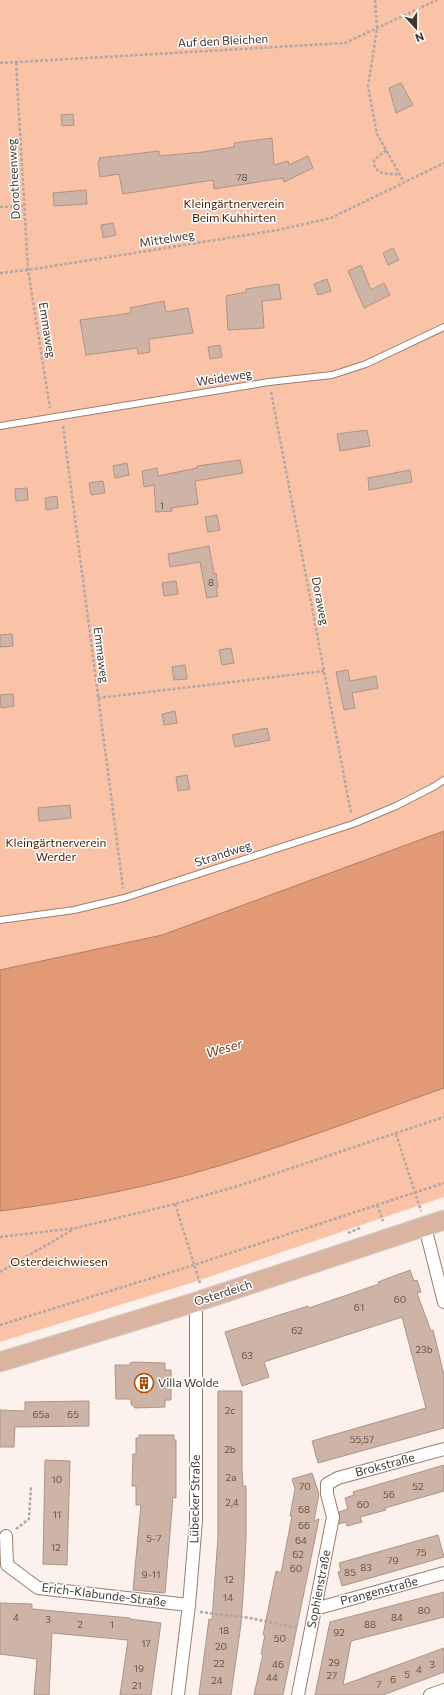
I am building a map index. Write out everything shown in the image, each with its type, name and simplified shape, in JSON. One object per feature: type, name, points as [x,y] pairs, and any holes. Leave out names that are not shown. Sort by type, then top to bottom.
[{"type":"main road","name":"Osterdeich","points":[[0,1362],[200,1301],[423,1218],[444,1220]]},
{"type":"street","points":[[423,1218],[444,1302]]},
{"type":"street","name":"Lübecker Straße","points":[[178,1695],[189,1605],[196,1521],[200,1301]]},
{"type":"street","name":"Brokstraße","points":[[327,1484],[338,1478],[444,1449]]},
{"type":"street","name":"Sophienstraße","points":[[298,1695],[333,1517],[327,1494],[327,1484]]},
{"type":"street","name":"Erich-Klabunde-Straße","points":[[6,1536],[6,1565],[38,1588],[189,1605]]},
{"type":"street","name":"Prangenstraße","points":[[315,1609],[444,1573]]},
{"type":"street","points":[[430,1695],[444,1690]]},
{"type":"lane","name":"Weideweg","points":[[0,426],[62,414],[269,382],[332,375],[366,364],[444,327]]},
{"type":"lane","name":"Strandweg","points":[[0,920],[74,910],[124,898],[353,824],[396,806],[444,780]]},
{"type":"path","points":[[375,0],[377,29],[368,86],[377,134],[404,182]]},
{"type":"path","name":"Auf den Bleichen","points":[[0,63],[345,43],[437,0]]},
{"type":"path","name":"Dorotheenweg","points":[[16,63],[28,270]]},
{"type":"path","points":[[386,150],[374,160],[375,168],[380,173],[400,174]]},
{"type":"path","name":"Mittelweg","points":[[0,273],[28,270],[278,230],[331,218],[444,163]]},
{"type":"path","points":[[0,207],[24,206]]},
{"type":"path","name":"Emmaweg","points":[[28,270],[52,416]]},
{"type":"path","name":"Doraweg","points":[[269,382],[353,824]]},
{"type":"path","name":"Emmaweg","points":[[62,414],[124,898]]},
{"type":"path","points":[[98,698],[324,671]]},
{"type":"path","points":[[0,1237],[76,1228],[175,1204],[238,1186],[444,1117]]},
{"type":"path","points":[[396,1134],[423,1218]]},
{"type":"path","points":[[0,1325],[194,1265],[444,1183]]},
{"type":"path","points":[[175,1204],[194,1265],[200,1301]]},
{"type":"path","points":[[377,1205],[383,1221]]},
{"type":"path","points":[[0,1272],[76,1228]]},
{"type":"path","points":[[6,1536],[29,1519],[31,1486]]},
{"type":"path","points":[[189,1605],[202,1613],[250,1618],[310,1630]]},
{"type":"green space","name":"Kleingärtnerverein Beim Kuhhirten","points":[[0,0],[444,0],[444,831],[162,935],[0,970]]},
{"type":"green space","name":"Osterdeichwiesen","points":[[444,1088],[444,1197],[194,1282],[0,1342],[0,1211],[96,1196],[191,1174],[286,1144]]},
{"type":"water","name":"Weser","points":[[444,831],[444,1088],[286,1144],[191,1174],[96,1196],[0,1211],[0,970],[162,935]]},
{"type":"building","points":[[401,83],[413,105],[396,113],[389,88]]},
{"type":"building","points":[[73,114],[74,125],[62,126],[61,115]]},
{"type":"building","points":[[272,138],[274,165],[288,161],[289,165],[308,156],[313,168],[284,182],[283,178],[214,189],[213,180],[123,194],[119,174],[100,177],[98,162],[100,161],[99,158],[159,151],[159,156],[203,152],[234,147],[234,143]]},
{"type":"building","points":[[86,190],[87,204],[54,206],[53,193]]},
{"type":"building","points":[[113,223],[116,235],[103,238],[101,225]]},
{"type":"building","points":[[393,248],[399,260],[388,265],[383,253]]},
{"type":"building","points":[[361,265],[371,290],[384,283],[390,295],[364,308],[348,271]]},
{"type":"building","points":[[327,279],[331,291],[318,295],[314,284]]},
{"type":"building","points":[[279,284],[281,299],[262,301],[264,328],[228,330],[226,296],[246,292],[246,289]]},
{"type":"building","points":[[164,301],[166,312],[188,308],[193,333],[149,339],[150,352],[138,354],[137,348],[86,355],[80,320],[131,313],[130,308]]},
{"type":"building","points":[[220,345],[222,357],[210,359],[208,347]]},
{"type":"building","points":[[367,430],[370,446],[340,451],[337,434]]},
{"type":"building","points":[[240,460],[243,473],[195,481],[198,504],[171,508],[172,511],[156,512],[154,485],[144,487],[142,471],[157,468],[158,476],[197,468],[197,466]]},
{"type":"building","points":[[127,463],[129,475],[115,478],[113,466]]},
{"type":"building","points":[[410,470],[412,482],[369,490],[368,478]]},
{"type":"building","points":[[103,481],[105,493],[91,495],[89,483]]},
{"type":"building","points":[[27,488],[28,500],[16,501],[15,489]]},
{"type":"building","points":[[57,496],[58,508],[46,510],[45,498]]},
{"type":"building","points":[[217,515],[220,530],[208,532],[205,517]]},
{"type":"building","points":[[209,546],[214,574],[216,573],[218,588],[216,588],[218,596],[207,598],[200,562],[170,567],[168,554]]},
{"type":"building","points":[[176,581],[178,594],[164,596],[162,583]]},
{"type":"building","points":[[12,634],[13,646],[0,647],[0,635]]},
{"type":"building","points":[[231,648],[234,663],[222,665],[219,650]]},
{"type":"building","points":[[185,665],[187,679],[174,680],[172,667]]},
{"type":"building","points":[[348,670],[350,681],[376,676],[378,688],[352,693],[355,708],[344,710],[336,672]]},
{"type":"building","points":[[13,694],[14,706],[1,708],[0,695]]},
{"type":"building","points":[[175,711],[177,723],[164,725],[162,714]]},
{"type":"building","points":[[267,728],[270,740],[235,747],[232,735]]},
{"type":"building","points":[[187,775],[190,789],[178,791],[176,777]]},
{"type":"building","points":[[70,805],[71,818],[39,821],[38,808]]},
{"type":"building","points":[[410,1270],[414,1281],[417,1280],[421,1292],[417,1293],[431,1331],[433,1330],[444,1375],[444,1428],[318,1463],[312,1441],[426,1408],[402,1317],[264,1362],[269,1377],[242,1386],[225,1332],[308,1306],[309,1308],[379,1284],[378,1282]]},
{"type":"building","name":"Villa Wolde","points":[[130,1363],[165,1363],[165,1370],[171,1370],[171,1400],[165,1400],[165,1407],[135,1408],[131,1404],[131,1399],[116,1399],[115,1365],[130,1365]]},
{"type":"building","points":[[218,1391],[242,1391],[242,1468],[243,1486],[246,1486],[244,1580],[241,1624],[231,1695],[199,1695],[209,1619],[212,1620],[218,1537]]},
{"type":"building","points":[[89,1401],[89,1426],[15,1427],[14,1447],[0,1447],[0,1410],[25,1411],[25,1402]]},
{"type":"building","points":[[139,1435],[174,1435],[174,1440],[176,1440],[176,1498],[173,1497],[165,1593],[133,1590],[141,1505],[136,1505],[136,1486],[132,1486],[133,1454],[136,1454],[136,1438],[139,1438]]},
{"type":"building","points":[[45,1460],[70,1461],[67,1565],[43,1564]]},
{"type":"building","points":[[444,1465],[444,1491],[385,1508],[386,1510],[360,1517],[362,1522],[347,1526],[346,1522],[339,1524],[339,1512],[348,1509],[345,1498],[354,1495],[353,1492]]},
{"type":"building","points":[[312,1473],[319,1494],[314,1521],[319,1519],[283,1695],[254,1695],[263,1654],[261,1654],[265,1635],[263,1635],[276,1571],[281,1573],[292,1516],[290,1516],[295,1489],[292,1479]]},
{"type":"building","points":[[438,1535],[444,1557],[342,1586],[338,1572],[341,1571],[339,1563]]},
{"type":"building","points":[[444,1592],[444,1617],[351,1641],[343,1685],[444,1648],[444,1672],[383,1695],[315,1695],[330,1622]]},
{"type":"building","points":[[0,1603],[32,1604],[32,1609],[130,1618],[161,1623],[151,1695],[120,1695],[128,1640],[52,1633],[49,1695],[34,1695],[37,1659],[0,1654]]},
{"type":"place","name":"Villa Wolde","points":[[144,1383]]},
{"type":"park label","name":"Kleingärtnerverein Werder","points":[[56,850]]}]
